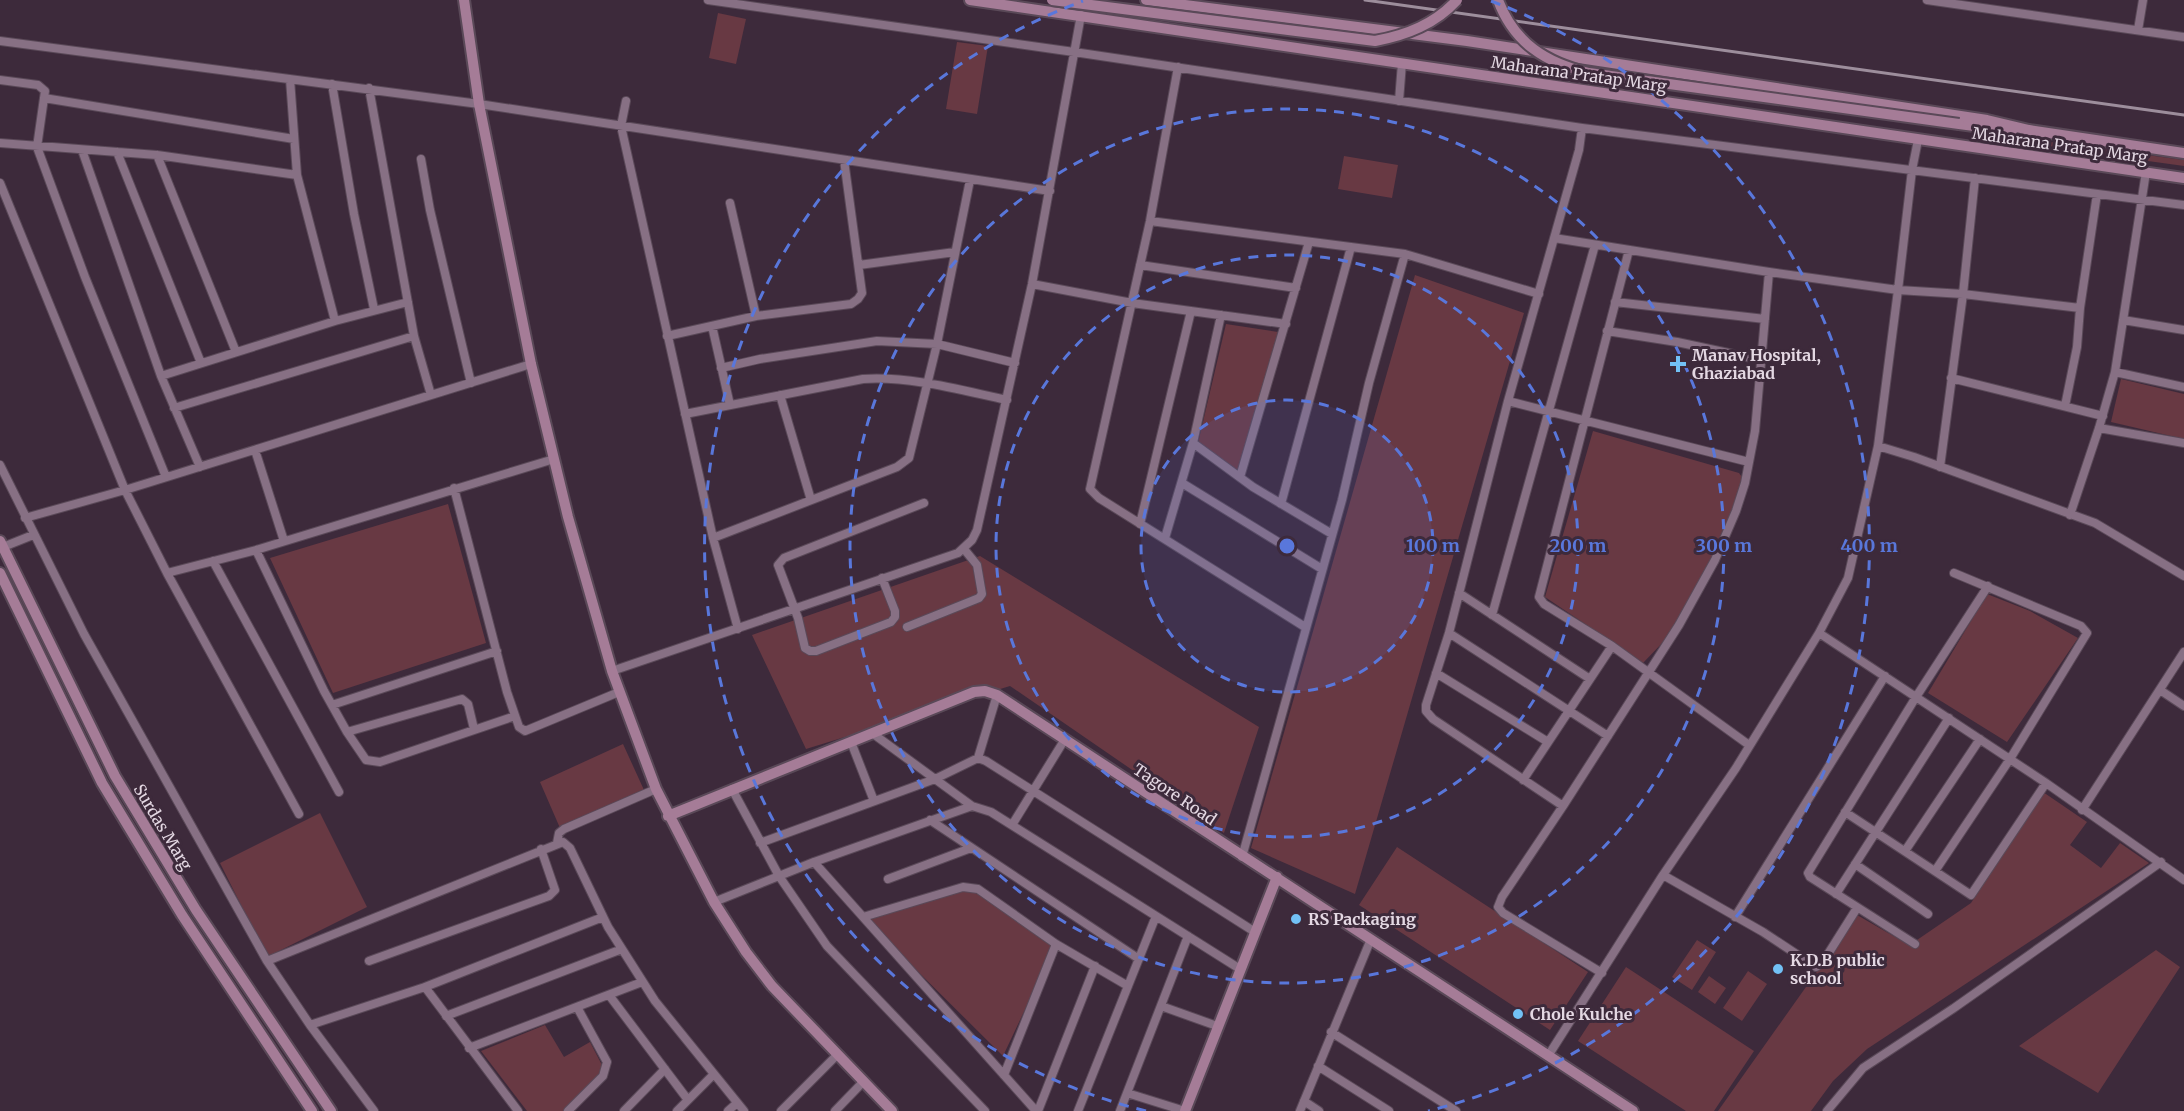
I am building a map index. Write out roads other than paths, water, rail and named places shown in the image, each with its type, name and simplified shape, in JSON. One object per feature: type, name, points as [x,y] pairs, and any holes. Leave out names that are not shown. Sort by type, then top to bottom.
[{"type":"street","points":[[464,0],[479,104],[531,364],[568,517],[612,671],[656,789],[714,902],[746,952],[772,986],[892,1111]]},
{"type":"street","points":[[708,0],[1582,128],[2184,205]]},
{"type":"street","name":"Maharana Pratap Marg","points":[[970,0],[2184,178]]},
{"type":"street","points":[[1053,0],[1375,41],[1393,38],[1425,25],[1457,0]]},
{"type":"street","name":"Maharana Pratap Marg","points":[[1146,0],[1479,43],[1987,120],[2029,130],[2184,153]]},
{"type":"street","points":[[1498,0],[1521,38],[1535,51],[1551,61],[1589,73],[1986,129],[2064,135]]},
{"type":"street","points":[[1927,0],[2184,37]]},
{"type":"street","points":[[2138,30],[2143,0]]},
{"type":"street","points":[[612,671],[958,553],[964,549],[977,530],[1007,400],[1050,191],[1081,15]]},
{"type":"street","points":[[1372,58],[1375,30]]},
{"type":"street","points":[[0,41],[369,88],[1050,191]]},
{"type":"street","points":[[1399,100],[1402,63]]},
{"type":"street","points":[[1178,68],[1150,221],[1090,489],[1099,498],[1305,627]]},
{"type":"street","points":[[290,79],[297,175],[336,321]]},
{"type":"street","points":[[0,80],[38,85],[45,91],[37,147],[85,277],[166,477]]},
{"type":"street","points":[[332,84],[354,214],[374,309]]},
{"type":"street","points":[[369,88],[414,336],[431,395]]},
{"type":"street","points":[[44,98],[294,139]]},
{"type":"street","points":[[626,101],[621,126],[713,538],[738,629]]},
{"type":"street","points":[[1563,806],[1428,716],[1426,705],[1449,633],[1508,401],[1579,150],[1582,128]]},
{"type":"street","points":[[1548,1056],[1663,875],[1736,768],[1819,633],[1848,578],[1856,551],[1878,446],[1912,170],[1918,140]]},
{"type":"street","points":[[0,143],[157,155],[297,175]]},
{"type":"street","points":[[82,150],[161,376],[200,467]]},
{"type":"street","points":[[117,152],[201,363]]},
{"type":"street","points":[[157,155],[236,352]]},
{"type":"street","points":[[422,159],[430,210],[471,383]]},
{"type":"street","points":[[667,336],[756,316],[851,304],[858,299],[862,293],[844,160]]},
{"type":"street","points":[[2070,514],[2103,416],[2115,372],[2146,172]]},
{"type":"street","points":[[1940,467],[1963,294],[1975,178]]},
{"type":"street","points":[[713,538],[903,464],[909,458],[937,344],[970,180]]},
{"type":"street","points":[[0,183],[125,490],[167,573],[299,814]]},
{"type":"street","points":[[2065,406],[2077,347],[2080,308],[2097,194]]},
{"type":"street","points":[[730,203],[756,316]]},
{"type":"street","points":[[1150,221],[1404,254],[1539,294]]},
{"type":"street","points":[[1554,238],[1898,290],[1963,294],[2080,308]]},
{"type":"street","points":[[1240,477],[1287,324],[1309,242]]},
{"type":"street","points":[[1492,615],[1595,245]]},
{"type":"street","points":[[1281,504],[1351,248]]},
{"type":"street","points":[[1629,250],[1539,597],[1544,604],[1612,646],[1749,745]]},
{"type":"street","points":[[859,265],[955,252]]},
{"type":"street","points":[[1242,856],[1332,534],[1369,382],[1404,254]]},
{"type":"street","points":[[1140,265],[1296,288]]},
{"type":"street","points":[[1602,972],[1503,913],[1498,907],[1502,897],[1649,673],[1715,560],[1736,511],[1745,483],[1755,431],[1769,272]]},
{"type":"street","points":[[1032,284],[1132,303],[1287,324]]},
{"type":"street","points":[[161,376],[374,309],[408,302]]},
{"type":"street","points":[[1615,302],[1765,319]]},
{"type":"street","points":[[1140,524],[1191,311]]},
{"type":"street","points":[[1165,538],[1193,443],[1221,315]]},
{"type":"street","points":[[2123,320],[2184,330]]},
{"type":"street","points":[[712,326],[730,405]]},
{"type":"street","points":[[1607,331],[1677,342],[1761,360]]},
{"type":"street","points":[[174,408],[414,336]]},
{"type":"street","points":[[721,368],[760,359],[877,341],[937,344],[1015,363]]},
{"type":"street","points":[[25,518],[125,490],[531,364]]},
{"type":"street","points":[[2115,372],[2184,387]]},
{"type":"street","points":[[1951,378],[2103,416]]},
{"type":"street","points":[[685,414],[863,379],[927,383],[1007,400]]},
{"type":"street","points":[[780,395],[811,500]]},
{"type":"street","points":[[1508,401],[1749,462]]},
{"type":"street","points":[[2099,428],[2184,443]]},
{"type":"street","points":[[1193,443],[1281,504],[1332,534]]},
{"type":"street","points":[[1878,446],[2094,524],[2184,576]]},
{"type":"street","points":[[255,450],[284,541]]},
{"type":"street","points":[[167,573],[256,550],[554,459]]},
{"type":"street","points":[[0,465],[84,634],[267,961],[310,1025],[374,1111]]},
{"type":"street","points":[[1182,483],[1322,569]]},
{"type":"street","points":[[454,489],[496,651],[519,727],[525,731],[619,692]]},
{"type":"street","points":[[882,578],[895,617],[881,626],[816,651],[805,648],[795,608],[779,568],[780,561],[924,503]]},
{"type":"street","points":[[2,544],[33,535]]},
{"type":"street","name":"Surdas Marg","points":[[2,544],[127,795],[196,910],[331,1111]]},
{"type":"street","points":[[907,627],[979,598],[982,594],[977,565],[964,549]]},
{"type":"street","points":[[256,550],[332,705],[366,760],[373,763],[380,762],[515,716]]},
{"type":"street","points":[[213,561],[339,792]]},
{"type":"street","name":"Surdas Marg","points":[[0,573],[102,783],[182,915],[312,1111]]},
{"type":"street","points":[[1935,871],[2010,759],[2087,633],[2080,626],[1954,573]]},
{"type":"street","points":[[1915,944],[1810,877],[1808,873],[1916,697],[1988,586]]},
{"type":"street","points":[[1459,593],[1590,679]]},
{"type":"street","points":[[27,631],[41,625]]},
{"type":"street","points":[[1449,633],[1608,736]]},
{"type":"street","points":[[1819,633],[2046,783],[2184,880]]},
{"type":"street","points":[[1523,780],[1612,646]]},
{"type":"street","points":[[332,705],[496,651]]},
{"type":"street","points":[[2082,810],[2184,652]]},
{"type":"street","points":[[1436,673],[1548,742]]},
{"type":"street","points":[[1735,917],[1885,676]]},
{"type":"street","points":[[2160,690],[2184,705]]},
{"type":"street","points":[[668,816],[974,692],[985,691],[997,695],[978,758],[936,779],[760,843]]},
{"type":"street","name":"Tagore Road","points":[[997,695],[1633,1111]]},
{"type":"street","points":[[347,732],[462,699],[468,704],[474,729]]},
{"type":"street","points":[[1836,894],[1949,718]]},
{"type":"street","points":[[872,733],[972,806],[991,812],[1240,969]]},
{"type":"street","points":[[1012,825],[1065,739]]},
{"type":"street","points":[[1905,851],[1980,739]]},
{"type":"street","points":[[850,742],[874,801]]},
{"type":"street","points":[[978,758],[1254,932]]},
{"type":"street","points":[[1845,812],[1971,895],[2046,783]]},
{"type":"street","points":[[557,843],[559,833],[564,829],[656,789]]},
{"type":"street","points":[[732,789],[778,876],[837,957],[985,1111]]},
{"type":"street","points":[[714,902],[814,862],[972,806]]},
{"type":"street","points":[[930,820],[1138,959]]},
{"type":"street","points":[[267,961],[563,842],[570,848],[603,917],[642,982],[713,1075],[744,1111]]},
{"type":"street","points":[[888,879],[971,848]]},
{"type":"street","points":[[369,961],[549,896],[555,890],[541,849]]},
{"type":"street","points":[[814,862],[1037,1111],[1095,966]]},
{"type":"street","points":[[1827,1111],[1863,1068],[1954,1008],[2161,862]]},
{"type":"street","points":[[1855,864],[1929,914]]},
{"type":"street","points":[[1663,875],[1816,967],[1822,962],[1857,908]]},
{"type":"street","points":[[1127,1093],[1185,1111],[1277,877]]},
{"type":"street","points":[[863,917],[963,887],[971,887],[978,889],[1056,944],[1128,986]]},
{"type":"street","points":[[1078,1111],[1155,916]]},
{"type":"street","points":[[310,1025],[425,987],[603,917]]},
{"type":"street","points":[[1120,1111],[1188,936]]},
{"type":"street","points":[[1300,1111],[1371,939]]},
{"type":"street","points":[[1004,1075],[1056,944]]},
{"type":"street","points":[[446,1016],[622,949]]},
{"type":"street","points":[[469,1048],[642,982]]},
{"type":"street","points":[[425,987],[518,1111]]},
{"type":"street","points":[[609,994],[688,1100]]},
{"type":"street","points":[[1161,1006],[1218,1026]]},
{"type":"street","points":[[568,1111],[603,1076],[607,1062],[577,1007]]},
{"type":"street","points":[[1331,1032],[1456,1111]]},
{"type":"street","points":[[781,1111],[837,1055]]},
{"type":"street","points":[[1318,1066],[1389,1111]]},
{"type":"street","points":[[624,1111],[665,1069]]},
{"type":"street","points":[[677,1111],[713,1075]]},
{"type":"street","points":[[835,1111],[864,1081]]},
{"type":"street","points":[[1304,1101],[1319,1111]]},
{"type":"street","points":[[728,1111],[736,1103]]},
{"type":"railway","points":[[1365,0],[2184,115]]},
{"type":"place","name":"Manav Hospital, Ghaziabad","points":[[1678,364]]},
{"type":"place","name":"RS Packaging","points":[[1296,919]]},
{"type":"place","name":"K.D.B public school","points":[[1778,969]]},
{"type":"place","name":"Chole Kulche","points":[[1518,1014]]}]
